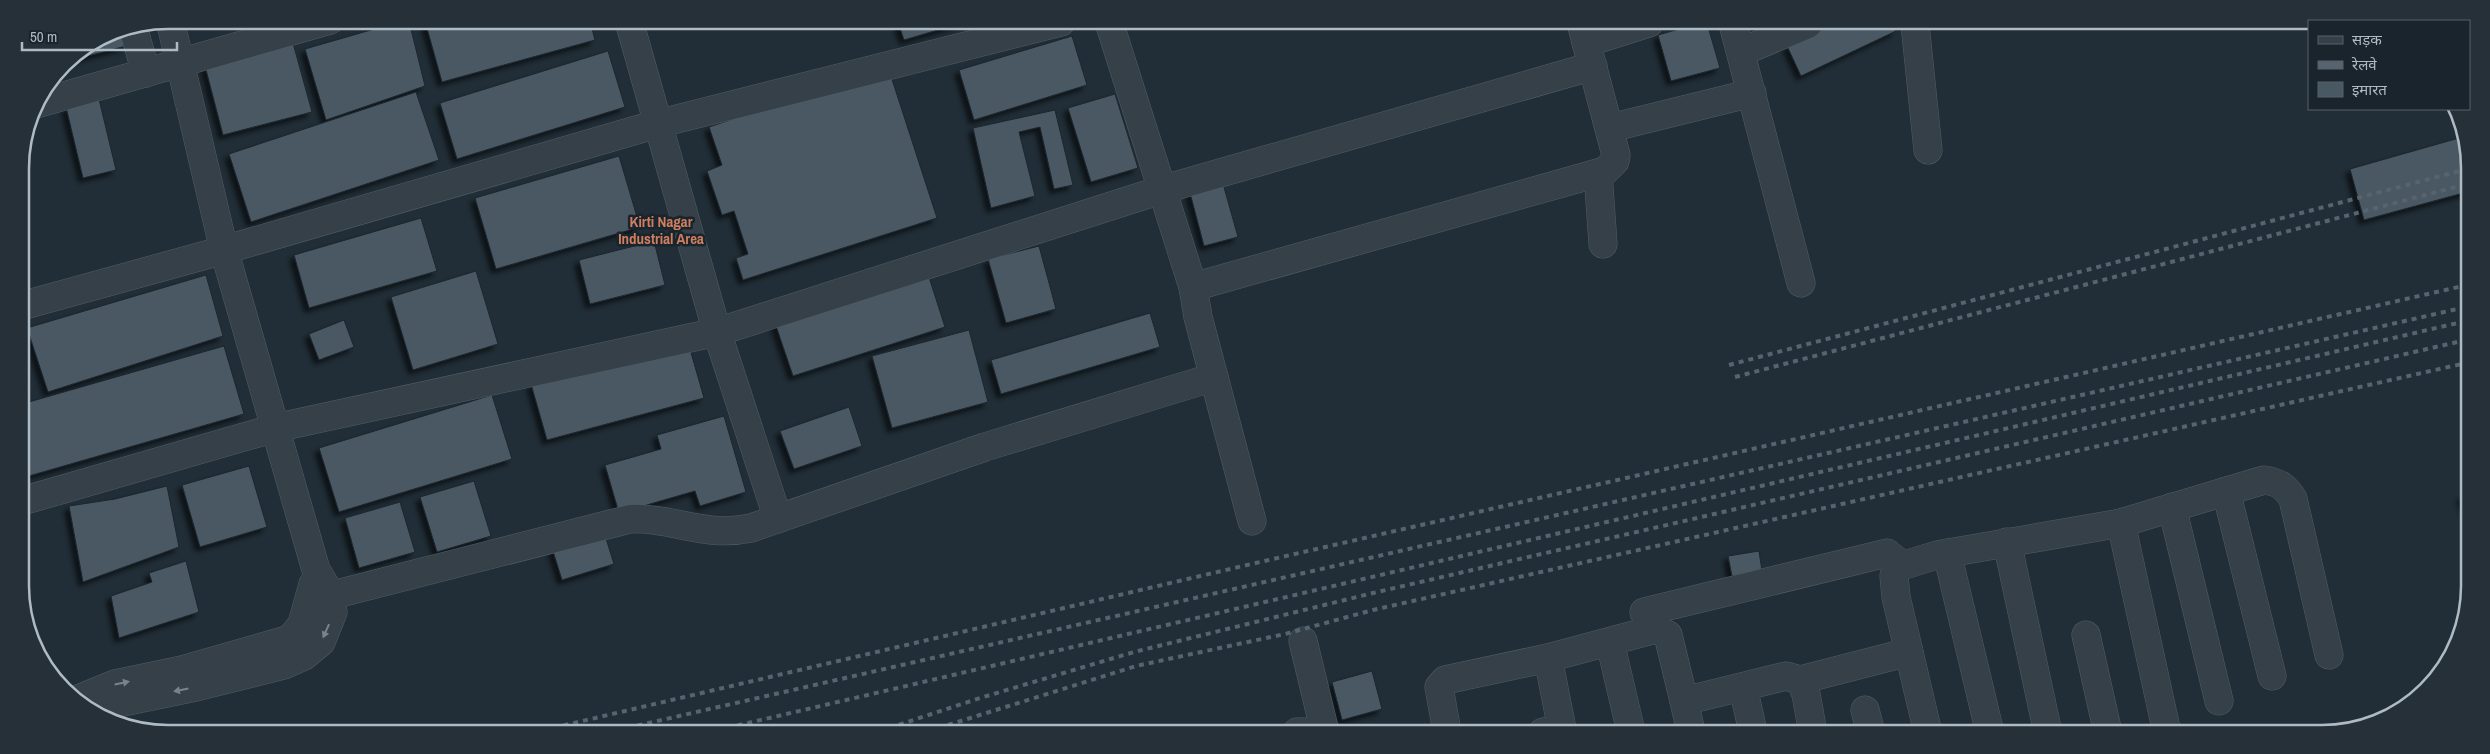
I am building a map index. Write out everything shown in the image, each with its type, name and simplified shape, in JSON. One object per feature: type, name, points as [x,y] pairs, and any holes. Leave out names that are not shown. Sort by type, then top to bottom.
[{"type":"street","points":[[102,709],[123,702],[196,687],[284,665],[304,656],[321,642],[328,629],[333,612],[320,598],[316,570],[224,250],[172,29]]},
{"type":"street","points":[[45,101],[299,29]]},
{"type":"street","points":[[630,29],[717,332],[778,519]]},
{"type":"street","points":[[29,304],[224,250],[657,124],[1033,29]]},
{"type":"street","points":[[1111,29],[1193,287],[1214,377],[1252,520]]},
{"type":"street","points":[[29,498],[275,428],[717,332],[1161,190],[1631,29]]},
{"type":"street","points":[[1734,29],[1801,283]]},
{"type":"street","points":[[1741,52],[1796,29]]},
{"type":"street","points":[[1916,29],[1928,150]]},
{"type":"street","points":[[134,33],[146,73]]},
{"type":"street","points":[[1193,287],[1605,172],[1615,161],[1616,155],[1587,44]]},
{"type":"street","points":[[1610,128],[1752,93]]},
{"type":"street","points":[[1598,173],[1603,244]]},
{"type":"street","points":[[84,697],[115,684],[182,670],[290,639],[320,598],[630,520],[649,520],[719,532],[751,528],[984,448],[1214,377]]},
{"type":"street","points":[[1926,725],[1895,590],[1894,576],[1898,567],[1947,553],[2121,523],[2264,480],[2276,482],[2287,489],[2293,499],[2329,655]]},
{"type":"street","points":[[2226,491],[2272,676]]},
{"type":"street","points":[[2172,507],[2219,701]]},
{"type":"street","points":[[2121,523],[2165,725]]},
{"type":"street","points":[[2007,542],[2046,725]]},
{"type":"street","points":[[1644,612],[1887,553],[1902,565]]},
{"type":"street","points":[[1947,553],[1988,725]]},
{"type":"street","points":[[1446,725],[1439,687],[1441,683],[1548,658],[1656,629],[1663,630],[1668,635],[1673,649],[1689,725]]},
{"type":"street","points":[[2086,635],[2106,725]]},
{"type":"street","points":[[1303,641],[1323,725]]},
{"type":"street","points":[[1610,642],[1629,725]]},
{"type":"street","points":[[1684,701],[1786,676],[1800,680],[1909,652]]},
{"type":"street","points":[[1548,658],[1555,725]]},
{"type":"street","points":[[1800,680],[1806,694],[1812,725]]},
{"type":"street","points":[[1743,687],[1751,725]]},
{"type":"building","points":[[374,29],[411,29],[425,86],[326,120],[305,49]]},
{"type":"building","points":[[427,29],[592,29],[595,40],[442,82]]},
{"type":"building","points":[[900,29],[941,29],[904,40]]},
{"type":"building","points":[[1679,29],[1709,29],[1720,68],[1671,81],[1658,35]]},
{"type":"building","points":[[1823,29],[1895,29],[1896,31],[1801,76],[1787,46]]},
{"type":"building","points":[[124,36],[126,46],[84,57],[106,43]]},
{"type":"building","points":[[1072,36],[1087,85],[974,120],[959,70]]},
{"type":"building","points":[[293,43],[312,112],[223,135],[205,66]]},
{"type":"building","points":[[608,51],[625,107],[457,159],[440,103]]},
{"type":"building","points":[[888,67],[937,218],[743,280],[736,258],[748,254],[734,211],[722,215],[707,171],[722,165],[709,127]]},
{"type":"building","points":[[416,92],[439,160],[251,222],[229,154]]},
{"type":"building","points":[[1115,94],[1138,168],[1091,182],[1068,108]]},
{"type":"building","points":[[99,99],[116,170],[83,178],[66,107]]},
{"type":"building","points":[[1055,110],[1073,185],[1054,189],[1040,127],[1019,132],[1035,196],[991,208],[973,128]]},
{"type":"building","points":[[2458,138],[2461,159],[2461,194],[2364,220],[2350,169]]},
{"type":"building","points":[[619,156],[640,227],[496,269],[475,198]]},
{"type":"building","points":[[1222,180],[1238,237],[1204,246],[1189,189]]},
{"type":"building","points":[[421,218],[437,271],[309,308],[294,255]]},
{"type":"building","points":[[654,241],[665,285],[590,304],[579,260]]},
{"type":"building","points":[[1039,246],[1056,309],[1006,323],[988,259]]},
{"type":"building","points":[[476,271],[498,344],[413,370],[391,297]]},
{"type":"building","points":[[928,274],[945,327],[793,376],[775,323]]},
{"type":"building","points":[[206,275],[223,336],[48,392],[29,334],[29,327]]},
{"type":"building","points":[[1150,313],[1160,347],[1001,394],[991,360]]},
{"type":"building","points":[[344,320],[354,347],[319,360],[309,334]]},
{"type":"building","points":[[969,330],[988,402],[892,428],[872,356]]},
{"type":"building","points":[[688,342],[704,398],[547,440],[531,384]]},
{"type":"building","points":[[224,346],[244,414],[29,476],[29,402]]},
{"type":"building","points":[[492,395],[512,459],[339,512],[319,448]]},
{"type":"building","points":[[849,407],[862,446],[794,469],[780,431]]},
{"type":"building","points":[[724,416],[746,492],[700,506],[695,491],[619,513],[605,465],[661,449],[657,435]]},
{"type":"building","points":[[249,466],[267,527],[200,547],[182,485]]},
{"type":"building","points":[[474,481],[491,536],[437,552],[420,497]]},
{"type":"building","points":[[167,486],[179,547],[83,582],[69,506],[115,499]]},
{"type":"building","points":[[400,502],[415,552],[359,568],[345,518]]},
{"type":"building","points":[[604,532],[614,564],[562,580],[552,548]]},
{"type":"building","points":[[1759,551],[1762,571],[1732,576],[1728,556]]},
{"type":"building","points":[[186,561],[199,612],[119,638],[111,596],[152,582],[149,573]]},
{"type":"building","points":[[1372,671],[1382,709],[1342,720],[1332,682]]},
{"type":"railway","points":[[1729,365],[2461,171]]},
{"type":"railway","points":[[1735,377],[2461,186]]},
{"type":"railway","points":[[565,725],[1260,562],[2461,286]]},
{"type":"railway","points":[[640,725],[2461,308]]},
{"type":"railway","points":[[739,725],[2461,322]]},
{"type":"railway","points":[[898,725],[980,698],[1134,652],[1373,593],[2461,341]]},
{"type":"railway","points":[[948,725],[1136,666],[1285,634],[1373,610],[2461,364]]},
{"type":"district","name":"Kirti Nagar Industrial Area","points":[[661,230]]}]
